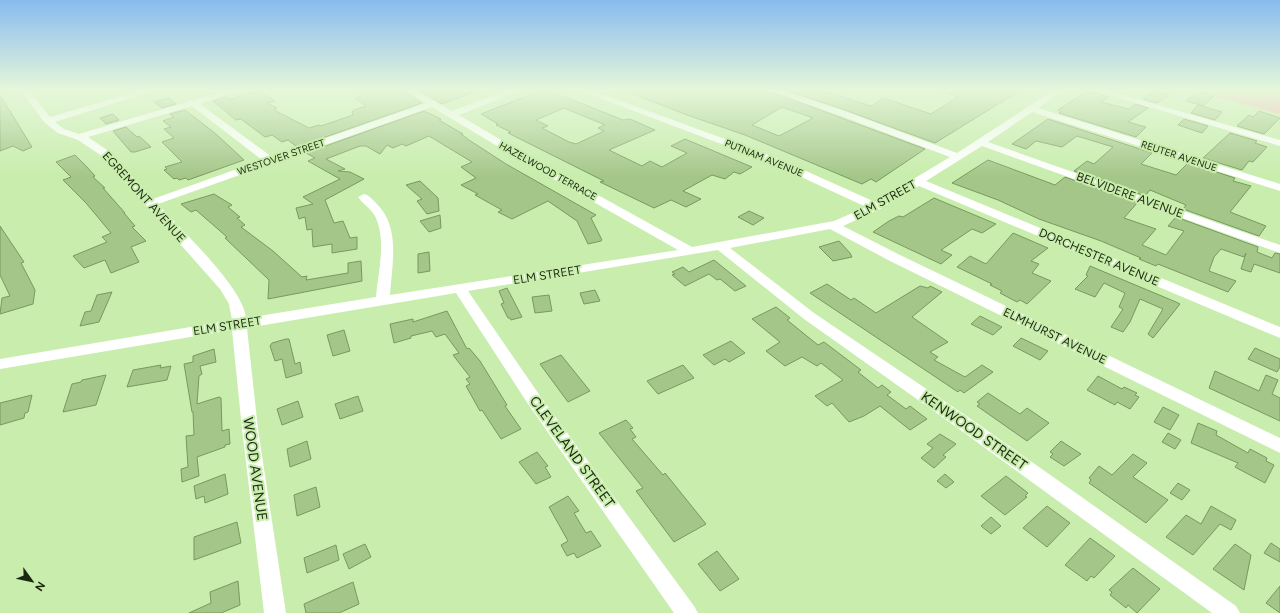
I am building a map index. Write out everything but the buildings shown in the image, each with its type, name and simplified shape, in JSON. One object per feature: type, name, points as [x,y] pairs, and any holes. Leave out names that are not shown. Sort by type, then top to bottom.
[{"type":"street","name":"EGREMONT AVENUE","points":[[46,119],[61,131],[79,137],[98,147],[106,154],[225,286],[237,304],[240,312],[239,324]]},
{"type":"street","points":[[48,121],[56,119]]},
{"type":"street","points":[[79,137],[141,119]]},
{"type":"street","points":[[214,119],[270,161]]},
{"type":"street","name":"WESTOVER STREET","points":[[151,203],[391,119]]},
{"type":"street","name":"HAZELWOOD TERRACE","points":[[460,119],[516,153],[630,216],[689,251]]},
{"type":"street","name":"PUTNAM AVENUE","points":[[660,119],[773,160],[876,207]]},
{"type":"street","points":[[856,119],[958,157]]},
{"type":"street","name":"ELM STREET","points":[[0,364],[382,300],[460,289],[720,246],[832,225],[858,216],[876,207],[958,157],[1016,119]]},
{"type":"street","name":"REUTER AVENUE","points":[[1065,119],[1280,188]]},
{"type":"street","points":[[1195,119],[1280,143]]},
{"type":"street","name":"BELVIDERE AVENUE","points":[[980,142],[1280,249]]},
{"type":"street","name":"DORCHESTER AVENUE","points":[[918,181],[1280,333]]},
{"type":"street","points":[[364,197],[380,216],[385,226],[387,239],[382,300]]},
{"type":"street","name":"ELMHURST AVENUE","points":[[832,225],[895,258],[1280,446]]},
{"type":"street","name":"KENWOOD STREET","points":[[720,246],[809,316],[965,424],[1229,613]]},
{"type":"street","name":"CLEVELAND STREET","points":[[460,289],[532,397],[687,613]]},
{"type":"street","name":"WOOD AVENUE","points":[[239,324],[250,430],[275,613]]}]
